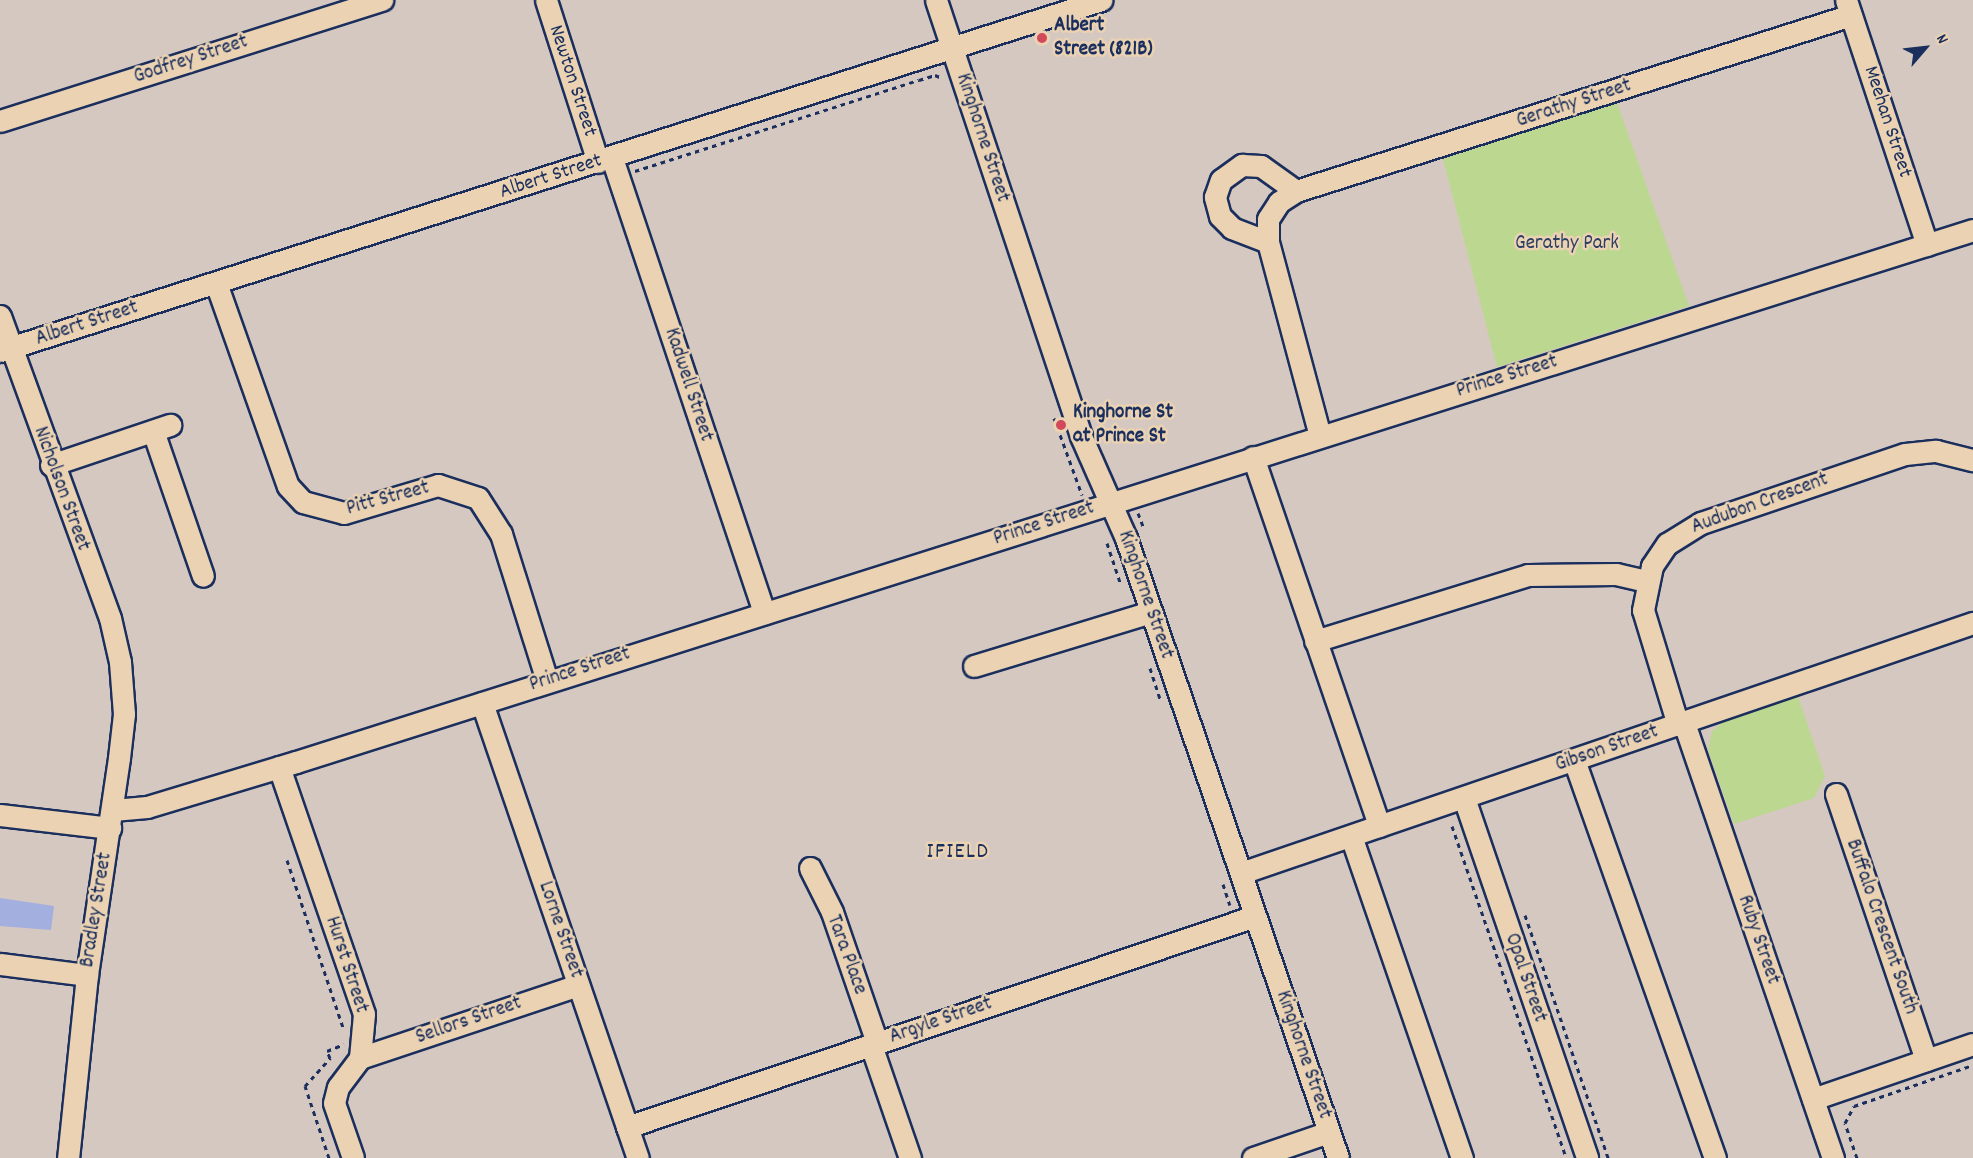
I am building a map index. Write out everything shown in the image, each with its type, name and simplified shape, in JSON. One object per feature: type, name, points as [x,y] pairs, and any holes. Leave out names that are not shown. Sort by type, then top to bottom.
[{"type":"street","name":"Godfrey Street","points":[[0,121],[382,0]]},
{"type":"street","name":"Newton Street","points":[[546,0],[605,160]]},
{"type":"street","name":"Kinghorne Street","points":[[936,0],[1081,436],[1112,502],[1338,1158]]},
{"type":"street","name":"Albert Street","points":[[5,350],[1101,0]]},
{"type":"street","name":"Gerathy Street","points":[[1320,436],[1268,242],[1272,209],[1296,191],[1849,8]]},
{"type":"street","name":"Meehan Street","points":[[1849,8],[1927,245]]},
{"type":"street","name":"Kadwell Street","points":[[605,160],[764,613]]},
{"type":"street","points":[[1268,242],[1232,228],[1220,216],[1215,197],[1221,180],[1242,165],[1261,166],[1296,191]]},
{"type":"street","name":"Prince Street","points":[[0,815],[112,819],[1973,230]]},
{"type":"street","name":"Pitt Street","points":[[216,283],[288,486],[303,502],[344,513],[438,485],[478,498],[501,534],[547,681]]},
{"type":"street","name":"Nicholson Street","points":[[0,316],[5,350],[110,618],[120,662]]},
{"type":"street","points":[[51,465],[162,428],[202,576]]},
{"type":"street","name":"Audubon Crescent","points":[[1681,724],[1644,624],[1646,581],[1667,544],[1713,518],[1905,454],[1936,451],[1973,460]]},
{"type":"street","points":[[1253,457],[1379,826]]},
{"type":"street","points":[[1315,641],[1528,575],[1616,574],[1646,581]]},
{"type":"street","points":[[974,666],[1151,612]]},
{"type":"street","name":"Gibson Street","points":[[1241,873],[1973,623]]},
{"type":"street","name":"Bradley Street","points":[[68,1158],[87,975],[112,819],[124,714],[120,662]]},
{"type":"street","name":"Lorne Street","points":[[482,703],[638,1158]]},
{"type":"street","name":"Ruby Street","points":[[1681,724],[1833,1158]]},
{"type":"street","points":[[1574,760],[1715,1158]]},
{"type":"street","name":"Hurst Street","points":[[279,767],[364,1014],[360,1058]]},
{"type":"street","name":"Buffalo Crescent South","points":[[1836,794],[1926,1060]]},
{"type":"street","name":"Opal Street","points":[[1464,798],[1587,1158]]},
{"type":"street","points":[[1352,836],[1462,1158]]},
{"type":"street","name":"Tara Place","points":[[810,868],[832,912],[910,1158]]},
{"type":"street","name":"Argyle Street","points":[[627,1127],[1255,915]]},
{"type":"street","points":[[0,964],[87,975]]},
{"type":"street","name":"Sellors Street","points":[[360,1058],[578,985]]},
{"type":"street","points":[[1813,1099],[1973,1044]]},
{"type":"street","points":[[353,1158],[334,1103],[338,1087],[360,1058]]},
{"type":"street","points":[[1253,1158],[1329,1132]]},
{"type":"path","points":[[632,177],[636,170],[925,78],[935,75],[943,80]]},
{"type":"path","points":[[1051,408],[1082,495]]},
{"type":"path","points":[[1452,826],[1566,1158]]},
{"type":"path","points":[[287,860],[347,1038],[343,1046],[327,1051],[330,1058],[305,1086],[329,1158]]},
{"type":"path","points":[[1524,912],[1608,1158]]},
{"type":"path","points":[[1857,1158],[1845,1123],[1854,1106],[1973,1065]]},
{"type":"green space","name":"Gerathy Park","points":[[1617,103],[1689,306],[1497,367],[1443,159]]},
{"type":"green space","points":[[1798,696],[1825,776],[1814,798],[1734,824],[1708,750],[1712,731],[1722,723]]},
{"type":"building","points":[[0,898],[54,906],[51,930],[0,926]]},
{"type":"place","name":"Albert Street (821B)","points":[[1042,38]]},
{"type":"place","name":"Kinghorne St at Prince St","points":[[1061,425]]},
{"type":"district","name":"IFIELD","points":[[958,853]]}]
